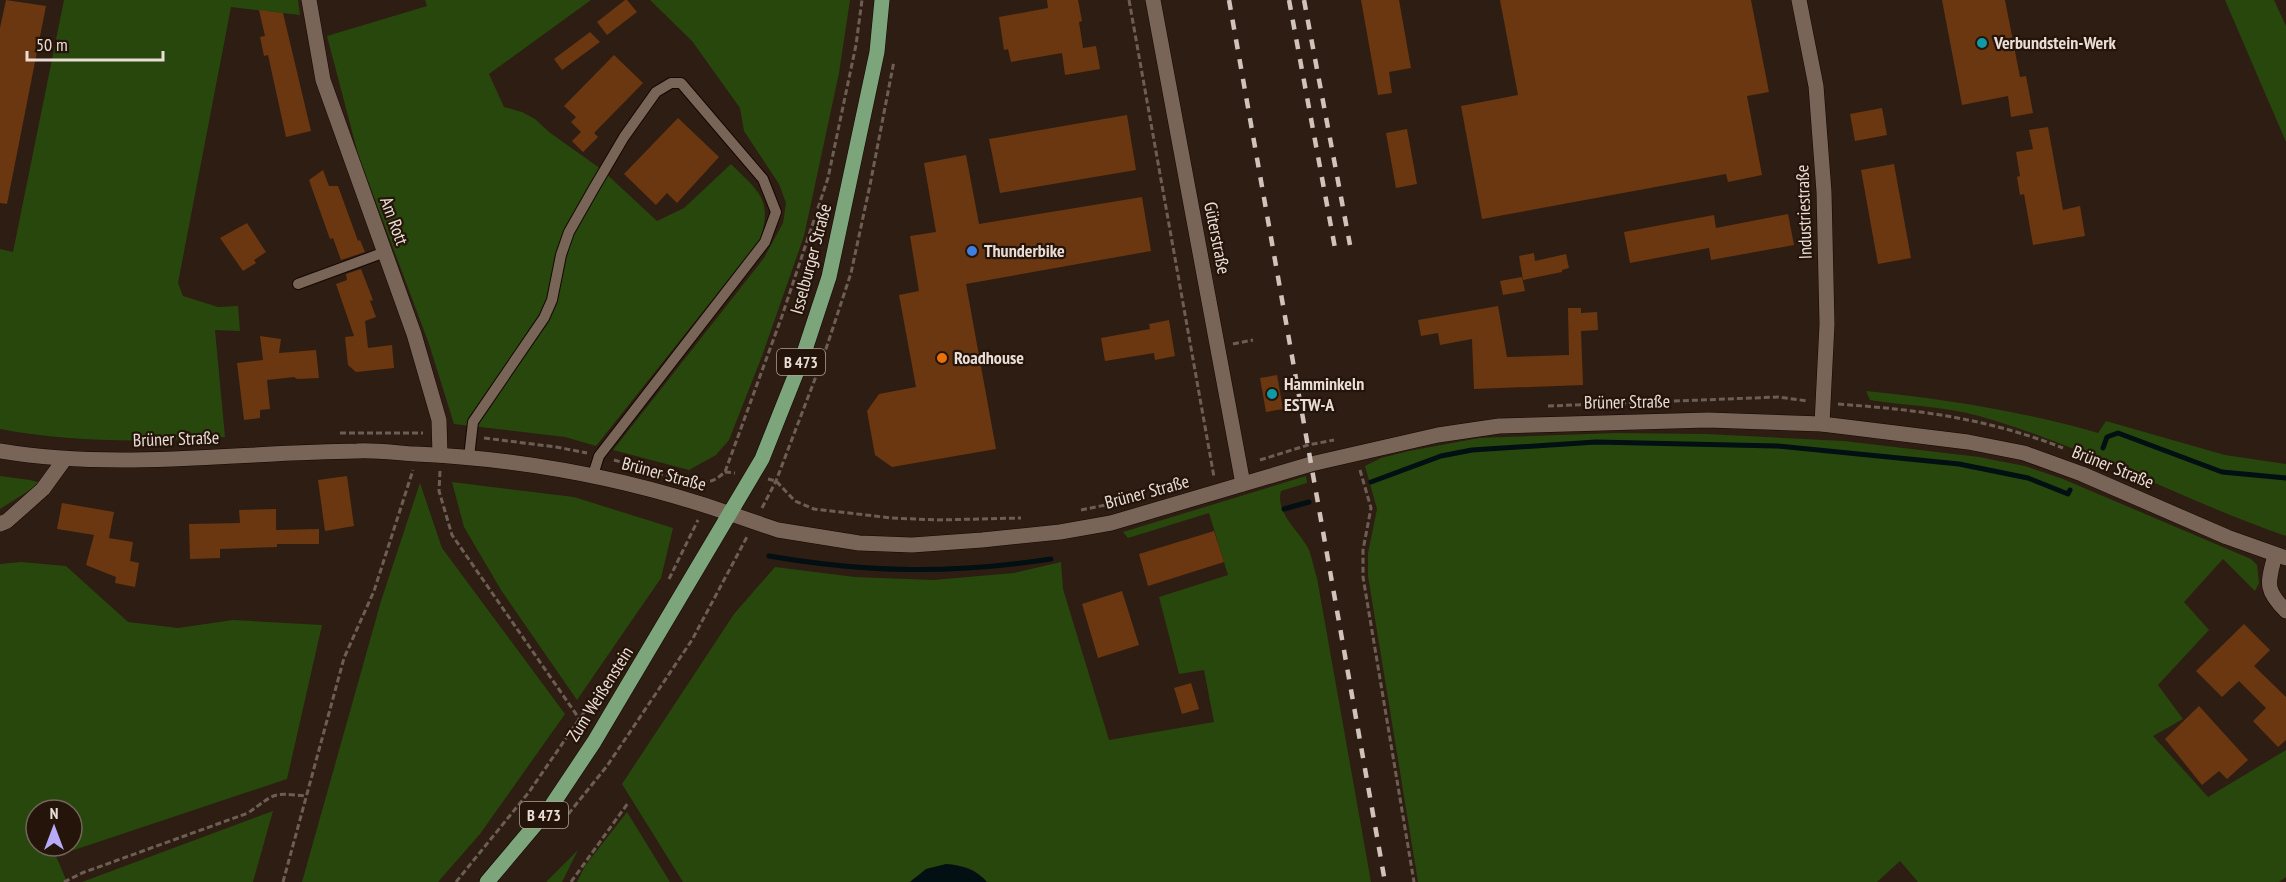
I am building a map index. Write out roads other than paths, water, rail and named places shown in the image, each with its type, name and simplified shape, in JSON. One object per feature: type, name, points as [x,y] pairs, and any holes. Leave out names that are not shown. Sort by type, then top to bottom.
[{"type":"main road","name":"Isselburger Straße","points":[[731,514],[762,459],[803,356],[830,277],[877,52],[882,0]]},
{"type":"main road","name":"Zum Weißenstein","points":[[487,882],[552,805],[594,742],[731,514]]},
{"type":"street","name":"Am Rott","points":[[309,0],[323,80],[414,334],[439,420],[440,455]]},
{"type":"street","name":"Güterstraße","points":[[1153,0],[1243,484]]},
{"type":"street","name":"Industriestraße","points":[[1799,0],[1816,86],[1824,192],[1827,324],[1822,424]]},
{"type":"street","name":"Brüner Straße","points":[[0,451],[64,460],[146,461],[358,451],[469,457],[560,468],[593,475],[686,498],[778,530],[831,540],[869,544],[935,544],[1060,532],[1112,523],[1243,484],[1356,454],[1438,435],[1499,426],[1708,420],[1822,424],[1968,442],[2024,453],[2082,474],[2228,537],[2280,556]]},
{"type":"street","points":[[0,524],[7,521],[43,489],[64,460]]},
{"type":"street","points":[[2280,556],[2268,584],[2275,600],[2286,611]]},
{"type":"lane","points":[[469,457],[473,422],[532,337],[552,300],[561,255],[569,232],[579,214],[624,137],[656,92],[671,83],[681,83],[763,179],[776,212],[765,242],[599,456],[593,475]]},
{"type":"lane","points":[[298,284],[384,252]]},
{"type":"waterway","points":[[2103,448],[2107,437],[2118,433],[2222,472],[2286,478]]},
{"type":"waterway","points":[[1371,482],[1441,456],[1472,450],[1596,442],[1777,446],[1959,464],[2028,478],[2068,494],[2070,490]]},
{"type":"waterway","points":[[1284,509],[1309,502]]},
{"type":"waterway","points":[[769,556],[841,566],[910,570],[979,567],[1051,559]]},
{"type":"railway","points":[[1229,0],[1385,882]]},
{"type":"railway","points":[[1289,0],[1335,248]]},
{"type":"railway","points":[[1304,0],[1350,245]]},
{"type":"place","name":"Verbundstein-Werk","points":[[1982,43]]},
{"type":"place","name":"Thunderbike","points":[[972,251]]},
{"type":"place","name":"Roadhouse","points":[[942,358]]},
{"type":"place","name":"Hamminkeln ESTW-A","points":[[1272,394]]}]
